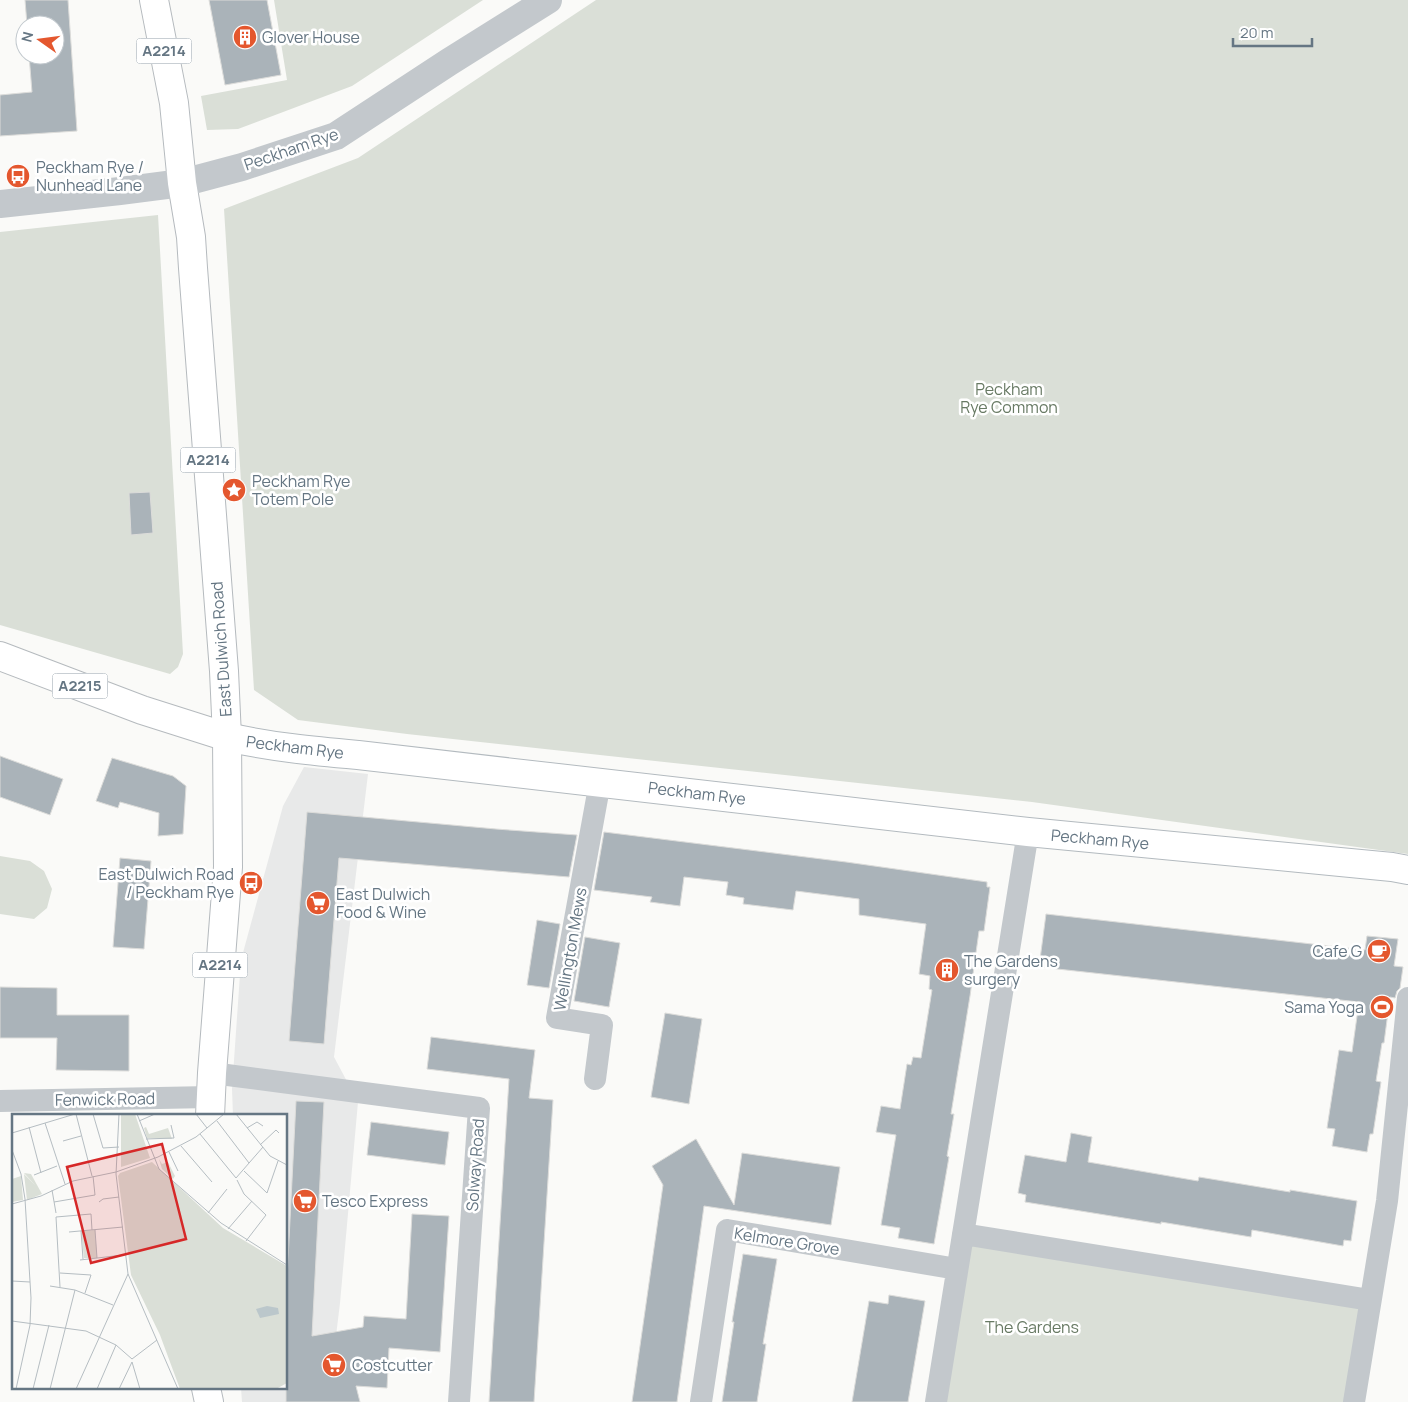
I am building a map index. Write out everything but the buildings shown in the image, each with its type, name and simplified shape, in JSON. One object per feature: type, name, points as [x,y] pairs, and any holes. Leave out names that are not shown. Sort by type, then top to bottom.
[{"type":"main road","name":"A2214","points":[[154,0],[174,103],[182,183]]},
{"type":"main road","name":"East Dulwich Road","points":[[182,183],[194,255],[193,268],[224,671],[227,737],[228,867],[211,1095]]},
{"type":"main road","name":"Peckham Rye","points":[[0,656],[142,710],[227,737],[260,744],[1028,832],[1408,870]]},
{"type":"street","name":"Peckham Rye","points":[[0,204],[182,183],[242,167],[336,136],[548,0]]},
{"type":"street","name":"Wellington Mews","points":[[595,1079],[602,1025],[557,1018],[600,782]]},
{"type":"street","points":[[936,1402],[1028,832]]},
{"type":"street","points":[[1354,1402],[1387,1200],[1408,998]]},
{"type":"street","name":"Fenwick Road","points":[[0,1101],[211,1095]]},
{"type":"street","name":"Solway Road","points":[[211,1095],[479,1108],[459,1402]]},
{"type":"street","name":"Kelmore Grove","points":[[701,1402],[727,1230],[957,1269]]},
{"type":"street","points":[[963,1234],[1370,1300]]},
{"type":"shaded area","points":[[304,767],[368,774],[334,1057],[358,1102],[340,1303],[328,1402],[242,1402],[241,1390],[288,1390],[288,1114],[233,1114],[232,1089],[241,960],[283,806]]},
{"type":"green space","points":[[274,0],[483,0],[352,86],[238,129],[207,130],[201,96],[287,80]]},
{"type":"green space","name":"Peckham Rye Common","points":[[596,0],[1408,0],[1408,854],[1032,802],[407,734],[298,720],[254,690],[224,209],[358,158]]},
{"type":"green space","points":[[158,215],[183,654],[178,667],[170,674],[0,625],[0,232]]},
{"type":"green space","points":[[0,856],[30,861],[44,871],[52,889],[47,908],[34,919],[0,914]]},
{"type":"green space","name":"The Gardens","points":[[971,1241],[1360,1306],[1345,1402],[944,1402]]},
{"type":"place","name":"Glover House","points":[[245,37]]},
{"type":"place","name":"Peckham Rye / Nunhead Lane","points":[[18,176]]},
{"type":"place","name":"Peckham Rye Totem Pole","points":[[234,490]]},
{"type":"place","name":"East Dulwich Road / Peckham Rye","points":[[251,883]]},
{"type":"place","name":"East Dulwich Food & Wine","points":[[318,903]]},
{"type":"place","name":"Cafe G","points":[[1379,951]]},
{"type":"place","name":"The Gardens surgery","points":[[947,970]]},
{"type":"place","name":"Sama Yoga","points":[[1382,1007]]},
{"type":"place","name":"Tesco Express","points":[[305,1201]]},
{"type":"place","name":"Costcutter","points":[[334,1365]]}]
